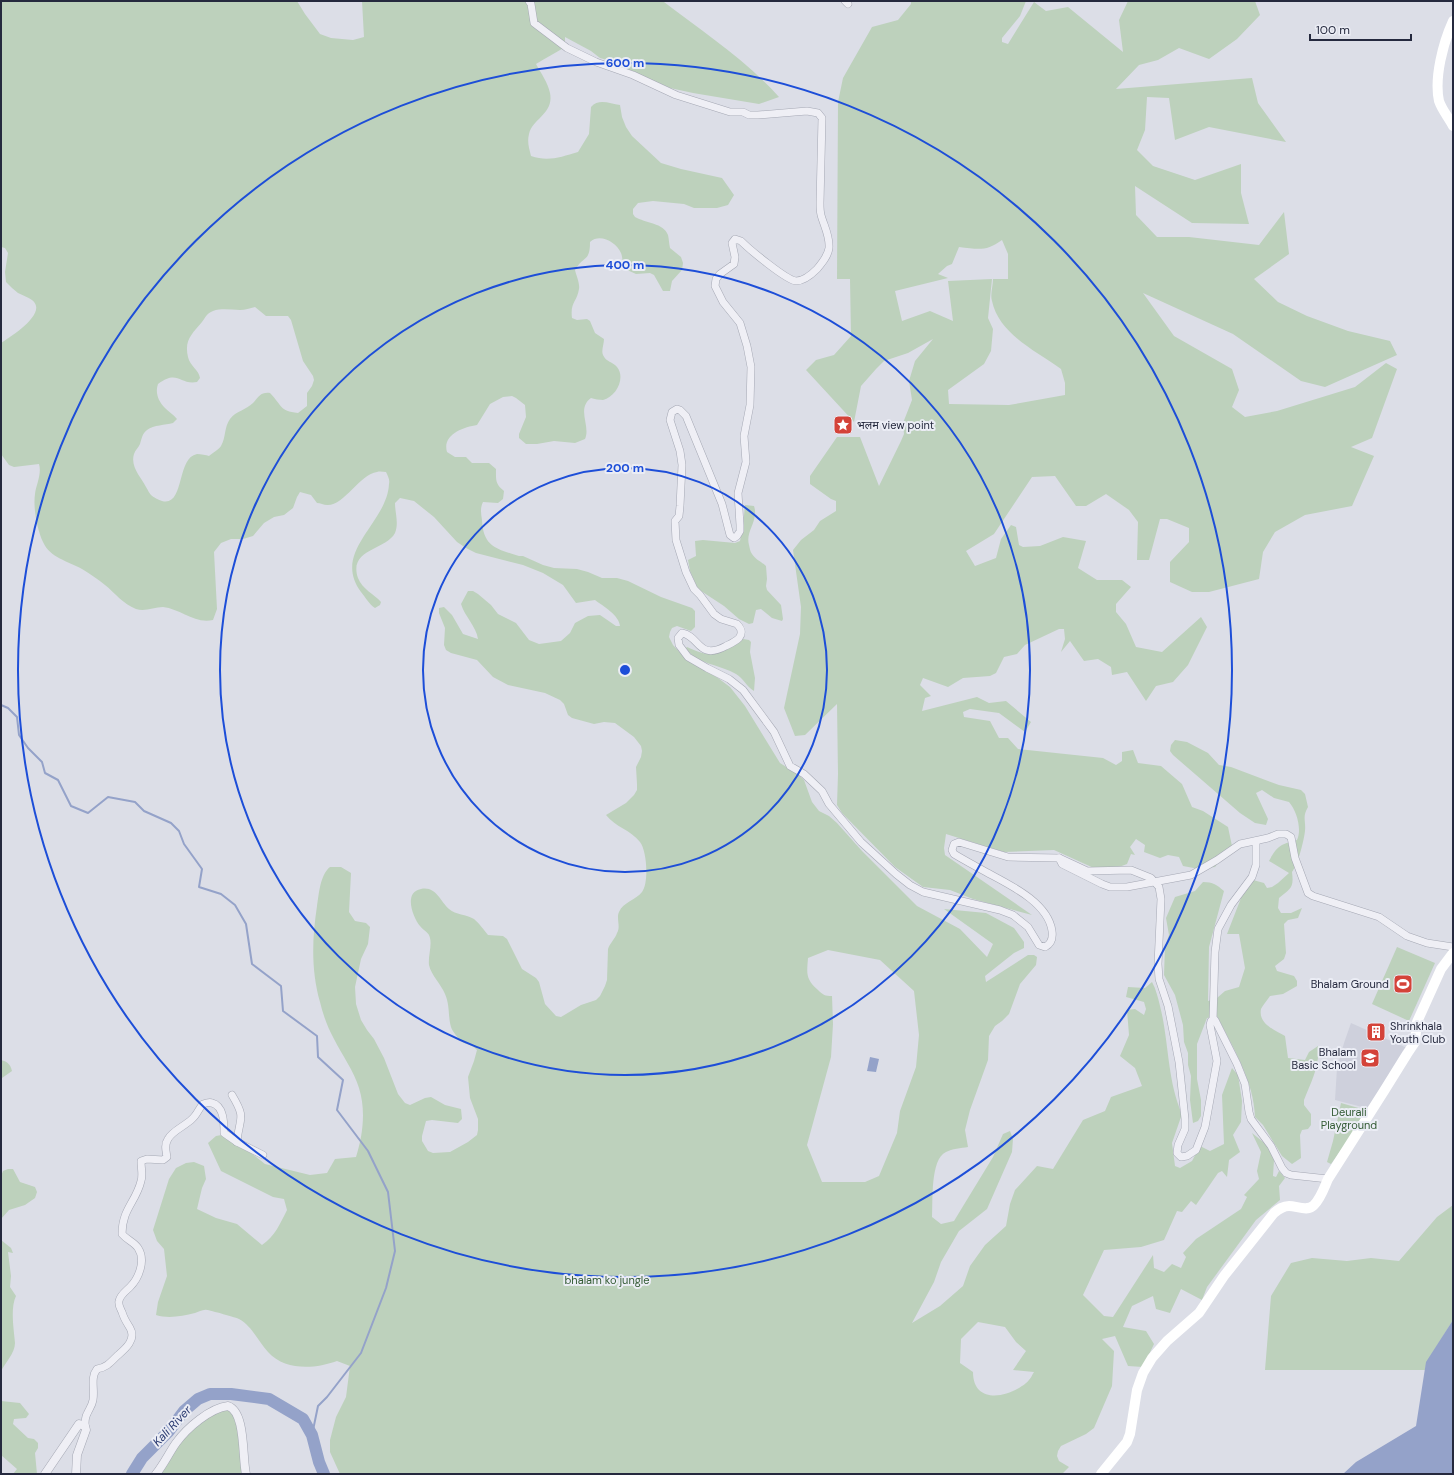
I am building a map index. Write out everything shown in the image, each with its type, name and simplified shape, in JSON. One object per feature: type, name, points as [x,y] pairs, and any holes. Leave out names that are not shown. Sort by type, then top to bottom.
[{"type":"main road","points":[[1452,122],[1439,102],[1438,76],[1445,45],[1453,21]]},
{"type":"main road","points":[[1101,1474],[1127,1442],[1130,1434],[1135,1401],[1141,1378],[1158,1350],[1199,1312],[1224,1276],[1270,1216],[1283,1207],[1290,1206],[1309,1208],[1314,1206],[1328,1179],[1415,1042],[1417,1022],[1434,988],[1439,973],[1453,953]]},
{"type":"street","points":[[529,1],[531,4],[534,23],[567,48],[596,62],[633,75],[676,95],[730,112],[743,112],[749,115],[807,111],[818,113],[822,118],[820,203],[821,214],[829,244],[828,253],[814,271],[802,280],[796,281],[771,265],[741,241],[735,240],[732,243],[735,257],[734,264],[720,274],[715,284],[718,294],[740,323],[751,366],[750,405],[744,436],[746,462],[738,493],[740,531],[734,538],[730,535],[722,504],[686,416],[677,409],[674,410],[671,415],[671,427],[680,451],[682,465],[680,506],[678,516],[675,521],[675,534],[682,559],[694,589],[714,614],[721,619],[737,624],[741,631],[740,635],[735,641],[724,648],[711,651],[702,648],[690,637],[682,633],[678,638],[681,649],[688,657],[729,678],[743,690],[774,732],[790,766],[804,774],[822,791],[829,804],[861,842],[896,874],[919,890],[973,905],[1007,912],[1022,922],[1031,932],[1036,942],[1045,947],[1051,940],[1051,928],[1047,918],[1036,904],[1014,887],[954,854],[952,848],[954,844],[959,842],[1008,857],[1059,858],[1087,871],[1131,870],[1145,875],[1155,882],[1160,890],[1161,899],[1158,964],[1159,979],[1168,1006],[1179,1062],[1185,1119],[1185,1129],[1176,1150],[1177,1154],[1181,1157],[1187,1156],[1196,1150],[1205,1128],[1217,1061],[1210,1025],[1213,1020],[1215,958],[1218,929],[1231,905],[1252,876],[1256,865],[1256,840]]},
{"type":"street","points":[[1059,858],[1062,864],[1067,867],[1110,887],[1127,887],[1191,875],[1217,860],[1240,844],[1278,834],[1286,834],[1291,837],[1294,858],[1308,893],[1313,896],[1379,916],[1406,936],[1428,943],[1453,947]]},
{"type":"street","points":[[1213,1020],[1217,1023],[1245,1084],[1251,1119],[1271,1146],[1282,1168],[1286,1173],[1291,1175],[1328,1179]]},
{"type":"street","points":[[232,1095],[242,1116],[237,1142]]},
{"type":"street","points":[[76,1474],[77,1455],[86,1430],[86,1415],[92,1407],[94,1398],[93,1382],[95,1372],[97,1369],[103,1368],[112,1361],[131,1341],[131,1331],[118,1304],[119,1298],[132,1285],[138,1276],[141,1256],[139,1249],[122,1234],[122,1226],[126,1213],[138,1192],[142,1179],[141,1161],[147,1159],[163,1160],[167,1157],[165,1145],[168,1138],[191,1120],[203,1104],[208,1103],[214,1103],[219,1106],[224,1119],[224,1132],[237,1142],[263,1155]]},
{"type":"street","points":[[156,1474],[177,1442],[185,1433],[216,1408],[228,1406],[236,1412],[240,1422],[246,1474]]},
{"type":"street","points":[[45,1474],[79,1424],[85,1426]]},
{"type":"shaded area","name":"Bhalam Basic School","points":[[1351,1023],[1407,1048],[1370,1109],[1335,1100],[1337,1068]]},
{"type":"green space","name":"bhalam ko jungle","points":[[1,1],[297,1],[320,34],[331,38],[353,40],[364,37],[362,1],[665,1],[664,2],[709,35],[753,71],[779,97],[759,104],[670,88],[611,61],[600,58],[591,51],[565,37],[565,47],[536,64],[548,86],[550,100],[546,111],[531,129],[529,134],[528,142],[531,156],[549,159],[578,152],[589,134],[591,107],[594,104],[601,102],[620,105],[622,117],[632,136],[661,163],[722,178],[734,195],[728,205],[717,208],[694,208],[684,204],[653,201],[638,203],[633,209],[633,214],[635,217],[663,228],[666,231],[670,248],[681,257],[683,263],[682,270],[672,281],[670,291],[663,291],[654,275],[650,273],[636,274],[625,269],[621,253],[612,242],[598,238],[590,242],[588,256],[578,265],[575,270],[579,287],[572,309],[572,318],[577,320],[587,319],[590,321],[595,333],[604,339],[602,353],[606,359],[614,364],[620,371],[620,381],[616,391],[608,398],[603,400],[591,398],[587,402],[584,412],[586,429],[585,439],[575,443],[554,441],[526,444],[519,438],[519,434],[526,417],[525,405],[512,396],[503,397],[490,404],[477,425],[455,433],[448,441],[446,446],[447,452],[455,457],[466,457],[472,463],[489,463],[496,469],[497,482],[504,491],[503,499],[498,503],[483,502],[481,506],[485,536],[493,546],[554,568],[577,569],[602,578],[617,578],[628,581],[661,597],[692,608],[695,611],[695,627],[691,631],[677,626],[672,628],[669,637],[673,645],[684,657],[730,687],[745,706],[780,763],[804,780],[812,802],[819,811],[829,816],[837,823],[862,851],[917,906],[960,929],[987,957],[993,944],[944,909],[986,913],[1014,928],[1024,942],[1024,948],[1014,953],[985,976],[986,982],[1028,955],[1034,955],[1037,957],[1036,965],[1020,984],[1009,1014],[995,1026],[989,1036],[988,1060],[970,1110],[965,1130],[968,1147],[946,1152],[941,1156],[937,1163],[933,1182],[932,1217],[941,1224],[954,1221],[993,1157],[1003,1134],[1010,1131],[1013,1139],[1012,1152],[987,1209],[959,1231],[941,1262],[934,1282],[912,1323],[940,1306],[963,1286],[970,1266],[985,1245],[1006,1226],[1010,1204],[1015,1190],[1037,1166],[1053,1169],[1083,1120],[1105,1111],[1111,1097],[1142,1086],[1135,1068],[1120,1056],[1129,1035],[1127,1010],[1135,1009],[1144,1015],[1146,1009],[1144,1002],[1126,997],[1128,987],[1145,988],[1152,982],[1156,991],[1163,1019],[1171,1074],[1177,1101],[1182,1114],[1172,1143],[1175,1166],[1180,1168],[1192,1161],[1200,1146],[1210,1151],[1224,1144],[1222,1095],[1232,1068],[1238,1075],[1242,1101],[1241,1122],[1233,1135],[1240,1152],[1229,1160],[1227,1177],[1222,1171],[1218,1173],[1196,1205],[1191,1201],[1182,1212],[1177,1211],[1164,1240],[1141,1247],[1104,1250],[1083,1295],[1104,1316],[1113,1317],[1153,1255],[1154,1268],[1164,1272],[1172,1264],[1181,1268],[1186,1257],[1183,1253],[1196,1239],[1241,1209],[1247,1197],[1244,1195],[1259,1179],[1257,1171],[1261,1152],[1252,1133],[1267,1145],[1274,1160],[1273,1176],[1276,1177],[1279,1171],[1285,1178],[1279,1186],[1280,1200],[1256,1220],[1207,1287],[1202,1300],[1181,1289],[1170,1313],[1156,1309],[1153,1296],[1132,1306],[1123,1327],[1146,1331],[1154,1344],[1143,1367],[1128,1366],[1115,1336],[1102,1339],[1114,1351],[1112,1386],[1094,1428],[1086,1434],[1061,1446],[1058,1451],[1057,1456],[1059,1461],[1069,1467],[1062,1474],[340,1474],[330,1452],[330,1440],[336,1417],[346,1397],[350,1366],[337,1361],[310,1367],[301,1367],[283,1363],[268,1352],[244,1322],[237,1318],[218,1313],[202,1310],[196,1313],[176,1317],[156,1315],[158,1302],[167,1276],[164,1249],[157,1241],[153,1230],[169,1179],[176,1168],[186,1163],[194,1162],[204,1166],[206,1179],[202,1188],[197,1209],[216,1218],[237,1224],[262,1245],[274,1234],[287,1210],[284,1199],[273,1197],[221,1171],[208,1143],[216,1136],[227,1134],[265,1164],[310,1175],[327,1173],[335,1159],[356,1157],[363,1122],[361,1096],[354,1075],[326,1021],[321,1007],[315,978],[313,942],[315,918],[320,885],[327,870],[330,867],[341,867],[351,873],[349,912],[355,921],[366,923],[370,927],[368,944],[361,959],[355,987],[356,1004],[361,1020],[374,1039],[384,1058],[398,1094],[405,1103],[410,1105],[425,1098],[431,1097],[445,1105],[461,1109],[462,1119],[458,1123],[432,1120],[426,1121],[422,1136],[422,1141],[428,1151],[433,1153],[450,1152],[477,1135],[478,1119],[470,1098],[468,1077],[477,1050],[462,1042],[452,1029],[447,998],[429,965],[431,944],[429,936],[417,922],[412,912],[412,895],[421,889],[430,890],[434,892],[452,911],[474,919],[488,935],[503,936],[507,939],[522,969],[536,978],[539,982],[545,1004],[556,1016],[561,1017],[581,1005],[596,1000],[600,996],[607,980],[608,949],[618,931],[619,912],[626,903],[642,892],[646,882],[646,859],[640,842],[632,834],[614,823],[606,815],[626,803],[637,790],[636,767],[642,751],[641,746],[634,737],[615,723],[604,722],[594,724],[572,718],[568,715],[564,704],[560,700],[545,693],[508,685],[493,677],[477,660],[451,653],[446,650],[444,645],[445,628],[439,613],[439,608],[444,607],[452,615],[463,634],[478,639],[477,634],[461,604],[468,591],[473,591],[478,594],[491,605],[498,614],[516,623],[529,640],[539,644],[561,641],[570,633],[575,623],[588,616],[600,615],[616,626],[620,626],[617,618],[595,600],[576,603],[563,585],[543,573],[523,565],[476,553],[466,548],[457,542],[434,517],[414,501],[400,498],[395,503],[397,522],[395,533],[390,539],[369,551],[358,561],[356,568],[360,582],[381,602],[380,605],[375,608],[371,605],[361,592],[354,577],[352,563],[356,550],[380,512],[386,498],[389,478],[386,472],[378,472],[364,478],[346,496],[333,504],[327,505],[317,503],[311,495],[300,492],[293,508],[284,515],[274,517],[264,523],[253,536],[243,539],[231,539],[221,543],[214,552],[217,609],[213,620],[200,620],[170,608],[163,607],[143,610],[131,607],[94,577],[50,552],[41,537],[35,512],[36,491],[40,468],[39,464],[14,467],[9,465],[1,454],[1,343],[32,318],[36,311],[36,305],[32,300],[18,293],[6,282],[5,272],[8,253],[5,248],[1,247]],"holes":[[[255,307],[266,316],[288,316],[291,320],[303,361],[314,380],[307,393],[307,406],[298,413],[287,411],[281,407],[270,393],[262,394],[253,403],[235,414],[230,419],[223,443],[219,448],[209,456],[197,454],[190,457],[174,497],[169,501],[162,501],[152,496],[137,472],[133,459],[143,435],[147,430],[156,426],[173,423],[177,419],[161,402],[157,393],[158,384],[170,378],[178,378],[191,382],[197,382],[200,378],[189,360],[187,346],[192,334],[209,313],[226,309],[242,310]],[[828,950],[880,960],[914,991],[919,1035],[916,1067],[900,1111],[897,1133],[879,1176],[865,1182],[822,1182],[807,1145],[831,1057],[833,1024],[832,996],[823,994],[809,979],[807,972],[808,958]],[[978,1322],[1005,1327],[1016,1342],[1026,1351],[1013,1370],[1034,1372],[1027,1382],[1012,1392],[997,1395],[983,1393],[974,1381],[973,1372],[960,1363],[961,1339]]]},
{"type":"green space","points":[[911,1],[1026,1],[1020,16],[1002,38],[1002,42],[1008,44],[1034,2],[1046,11],[1068,7],[1123,52],[1119,20],[1128,1],[1255,1],[1260,15],[1237,39],[1209,59],[1179,48],[1158,60],[1139,65],[1116,89],[1252,78],[1258,103],[1286,142],[1209,127],[1175,140],[1169,98],[1147,97],[1145,130],[1137,150],[1153,166],[1195,180],[1241,164],[1241,193],[1249,224],[1192,223],[1135,186],[1136,215],[1157,237],[1189,237],[1259,245],[1284,212],[1289,254],[1254,279],[1278,302],[1307,316],[1348,331],[1390,341],[1397,355],[1325,387],[1301,381],[1233,334],[1143,293],[1174,336],[1232,369],[1239,390],[1232,407],[1245,417],[1277,411],[1355,387],[1386,363],[1397,369],[1372,438],[1351,447],[1374,456],[1352,506],[1305,515],[1275,532],[1263,552],[1259,579],[1209,592],[1192,592],[1170,582],[1170,562],[1189,542],[1189,528],[1167,519],[1160,519],[1149,560],[1137,560],[1138,522],[1129,510],[1106,494],[1086,506],[1076,506],[1055,476],[1032,477],[994,534],[966,551],[975,566],[996,558],[1001,539],[1011,525],[1016,527],[1019,545],[1023,547],[1040,546],[1063,537],[1086,541],[1078,568],[1097,580],[1122,580],[1131,587],[1116,604],[1116,612],[1126,624],[1136,647],[1162,652],[1201,617],[1207,627],[1188,665],[1173,682],[1156,686],[1146,701],[1127,672],[1112,675],[1111,667],[1098,659],[1084,661],[1070,641],[1061,652],[1065,639],[1064,629],[1059,629],[1025,645],[1017,654],[1004,657],[996,673],[990,676],[963,678],[948,687],[923,678],[920,685],[931,696],[925,698],[922,711],[977,697],[989,703],[1006,701],[1031,722],[1025,732],[999,713],[970,709],[963,712],[964,717],[990,721],[999,738],[1008,738],[1018,749],[1103,758],[1116,765],[1122,761],[1122,752],[1133,750],[1138,763],[1161,766],[1182,784],[1192,807],[1203,811],[1228,827],[1232,846],[1215,867],[1199,869],[1183,866],[1179,857],[1168,855],[1160,858],[1144,852],[1145,845],[1136,839],[1130,847],[1135,855],[1131,854],[1127,864],[1111,870],[1096,869],[1054,850],[1004,852],[946,834],[944,848],[945,855],[1032,915],[973,899],[950,890],[923,887],[895,867],[842,813],[837,805],[837,704],[805,735],[795,736],[784,708],[800,634],[801,607],[793,550],[801,540],[814,530],[820,521],[836,511],[836,501],[810,484],[810,476],[837,437],[860,437],[879,486],[904,434],[903,423],[912,400],[909,381],[915,361],[933,339],[908,353],[884,361],[876,369],[861,386],[854,422],[806,370],[816,360],[834,355],[851,336],[850,279],[837,279],[838,102],[843,78],[872,27],[898,20],[911,4]],"holes":[[[1002,240],[1008,254],[1008,279],[993,279],[991,299],[996,313],[1002,323],[1020,341],[1061,369],[1065,383],[1065,395],[1009,405],[949,404],[948,390],[984,364],[991,351],[993,329],[988,318],[992,279],[948,281],[953,321],[930,311],[902,321],[895,291],[948,278],[938,274],[947,266],[952,264],[959,247],[982,249]]]},
{"type":"green space","points":[[745,505],[754,506],[755,511],[754,521],[748,540],[750,551],[755,558],[766,566],[767,590],[781,605],[782,621],[772,618],[761,609],[756,610],[753,623],[749,624],[739,619],[724,606],[698,589],[690,571],[688,560],[696,556],[695,541],[703,540],[735,543],[740,541]]},
{"type":"green space","points":[[743,639],[751,642],[750,652],[755,678],[754,691],[736,674],[696,658],[686,648],[687,647],[704,653],[716,654]]},
{"type":"green space","points":[[1175,740],[1187,742],[1208,753],[1219,765],[1231,767],[1279,785],[1301,790],[1305,794],[1308,807],[1305,816],[1305,831],[1302,846],[1292,872],[1292,885],[1289,890],[1279,898],[1278,908],[1281,913],[1291,913],[1302,908],[1298,918],[1288,920],[1284,924],[1286,953],[1284,959],[1275,966],[1277,971],[1294,976],[1297,981],[1297,986],[1283,994],[1270,996],[1261,1009],[1262,1019],[1265,1023],[1272,1029],[1285,1036],[1288,1058],[1305,1060],[1309,1052],[1318,1046],[1318,1060],[1304,1100],[1304,1105],[1311,1114],[1311,1125],[1308,1129],[1302,1130],[1300,1135],[1301,1158],[1292,1164],[1282,1156],[1263,1125],[1255,1117],[1254,1104],[1247,1078],[1217,1016],[1207,1018],[1197,1044],[1197,1079],[1201,1100],[1201,1116],[1198,1121],[1193,1123],[1190,1100],[1191,1076],[1188,1065],[1188,1053],[1184,1042],[1183,1025],[1175,995],[1164,975],[1165,946],[1169,935],[1166,918],[1175,897],[1195,891],[1203,882],[1212,883],[1224,891],[1209,947],[1208,1001],[1217,998],[1225,991],[1239,987],[1245,968],[1239,934],[1227,934],[1243,893],[1250,886],[1253,880],[1264,883],[1267,888],[1278,883],[1289,873],[1269,861],[1274,852],[1280,846],[1297,840],[1299,831],[1298,821],[1289,802],[1274,798],[1262,790],[1256,793],[1268,819],[1266,825],[1255,823],[1240,813],[1173,755],[1170,751],[1171,745]]},
{"type":"green space","name":"Bhalam Ground","points":[[1397,947],[1435,963],[1409,1021],[1372,1004]]},
{"type":"green space","points":[[1,1060],[8,1064],[12,1071],[2,1078],[1,1078]]},
{"type":"green space","name":"Deurali Playground","points":[[1341,1103],[1369,1111],[1331,1164],[1327,1162]]},
{"type":"green space","points":[[13,1169],[20,1182],[35,1187],[37,1192],[35,1198],[25,1205],[9,1210],[1,1219],[1,1176],[3,1171]]},
{"type":"green space","points":[[1453,1205],[1453,1320],[1427,1362],[1425,1370],[1265,1370],[1271,1296],[1291,1263],[1312,1258],[1347,1261],[1371,1258],[1399,1261],[1437,1217]]},
{"type":"green space","points":[[1,1240],[11,1248],[13,1253],[8,1252],[11,1276],[10,1287],[16,1296],[13,1307],[15,1347],[1,1371]]},
{"type":"green space","points":[[1,1401],[20,1403],[29,1414],[26,1418],[14,1419],[13,1424],[28,1438],[34,1439],[38,1443],[38,1448],[35,1453],[37,1474],[13,1474],[17,1469],[1,1455]]},
{"type":"green space","points":[[229,1410],[234,1413],[237,1425],[244,1474],[159,1474],[187,1433],[216,1411]]},
{"type":"water","points":[[870,1057],[879,1059],[876,1072],[867,1071]]},
{"type":"water","points":[[1453,1320],[1453,1474],[1343,1474],[1356,1462],[1416,1426],[1426,1362]]},
{"type":"waterway","points":[[1,705],[8,708],[17,717],[19,735],[28,748],[42,762],[45,773],[58,780],[71,806],[88,813],[108,797],[135,802],[144,811],[171,823],[179,831],[184,844],[202,869],[199,887],[221,894],[235,905],[246,924],[252,964],[281,986],[283,1011],[317,1036],[318,1057],[343,1080],[337,1110],[368,1151],[388,1192],[395,1251],[386,1288],[361,1353],[327,1397],[318,1406],[312,1435]]},
{"type":"waterway","name":"Kali River","points":[[132,1474],[142,1458],[169,1431],[184,1411],[198,1399],[210,1394],[231,1394],[269,1399],[303,1419],[312,1435],[319,1462],[324,1474]]},
{"type":"place","name":"भलम view point","points":[[843,425]]},
{"type":"place","name":"Bhalam Ground","points":[[1403,984]]},
{"type":"place","name":"Shrinkhala Youth Club","points":[[1376,1032]]},
{"type":"place","name":"Bhalam Basic School","points":[[1370,1058]]}]
